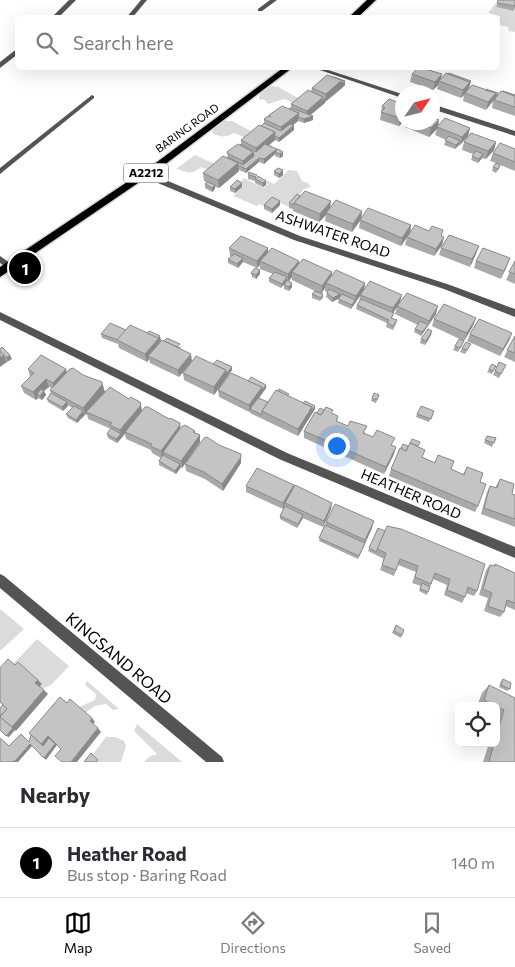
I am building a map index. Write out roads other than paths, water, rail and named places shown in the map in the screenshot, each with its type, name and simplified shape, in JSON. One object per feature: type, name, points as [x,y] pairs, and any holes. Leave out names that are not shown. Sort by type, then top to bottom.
[{"type":"main road","points":[[355,15],[372,0]]},
{"type":"main road","name":"BARING ROAD","points":[[0,273],[144,174],[285,70]]},
{"type":"street","points":[[57,15],[73,0]]},
{"type":"street","points":[[0,66],[15,53]]},
{"type":"street","points":[[323,70],[395,94]]},
{"type":"street","points":[[440,109],[515,134]]},
{"type":"street","name":"ASHWATER ROAD","points":[[144,174],[302,241],[447,287],[515,313]]},
{"type":"street","points":[[0,259],[10,266]]},
{"type":"street","name":"HEATHER ROAD","points":[[0,316],[283,456],[515,553]]},
{"type":"street","name":"KINGSAND ROAD","points":[[0,580],[217,762]]},
{"type":"lane","points":[[132,15],[144,0]]},
{"type":"lane","points":[[260,10],[274,0]]},
{"type":"lane","points":[[0,172],[92,98]]},
{"type":"place","name":"Heather Road","points":[[25,268]]}]
